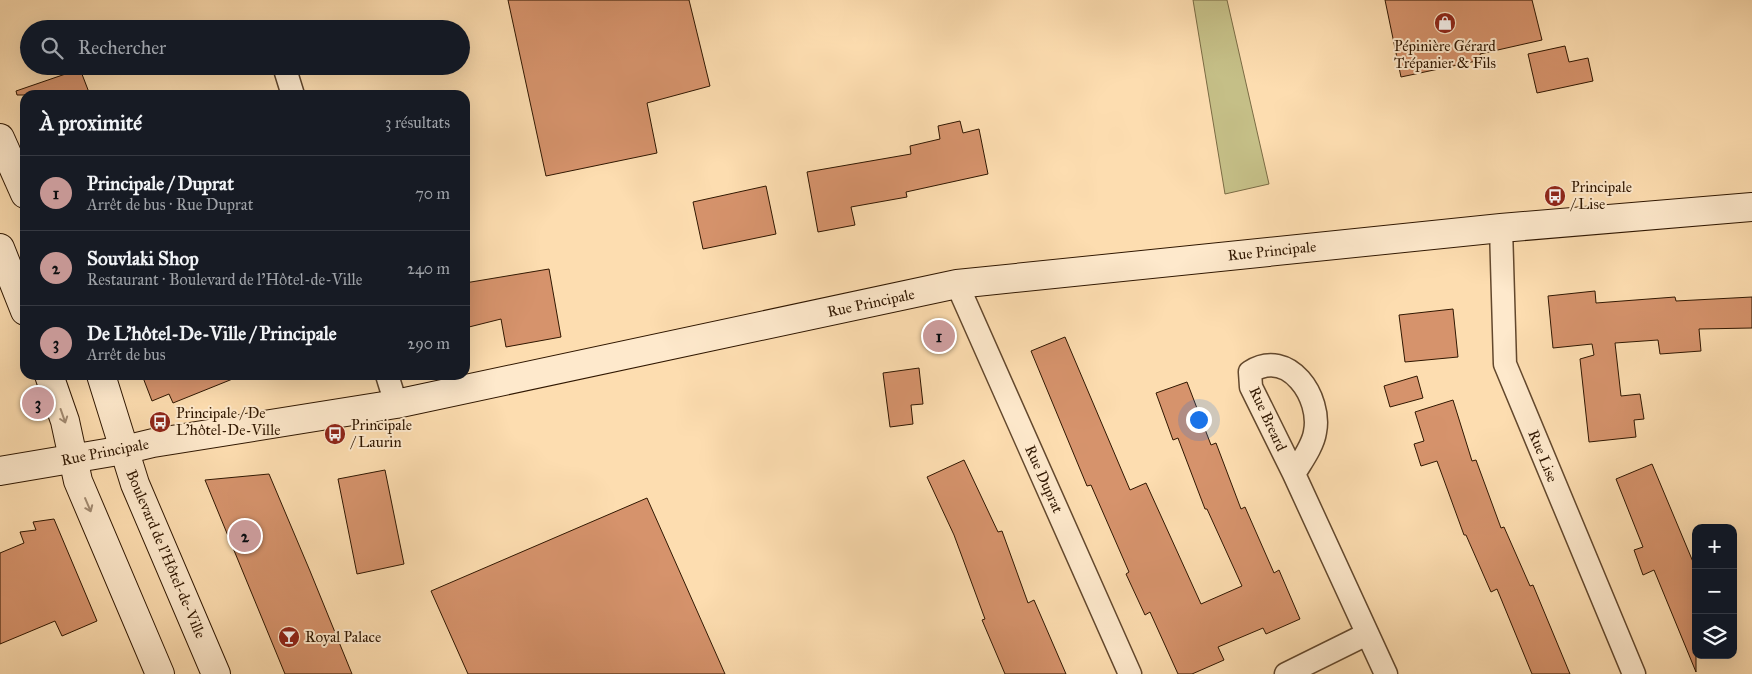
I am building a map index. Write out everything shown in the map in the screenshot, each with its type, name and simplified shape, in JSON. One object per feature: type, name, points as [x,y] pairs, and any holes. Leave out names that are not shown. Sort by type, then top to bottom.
[{"type":"street","points":[[287,75],[291,90]]},
{"type":"street","points":[[0,138],[20,183]]},
{"type":"street","name":"Rue Principale","points":[[0,470],[124,450],[163,441],[396,404],[957,284],[1501,228],[1752,207]]},
{"type":"street","name":"Rue Lise","points":[[1501,228],[1505,364],[1634,674]]},
{"type":"street","points":[[0,248],[20,298]]},
{"type":"street","name":"Rue Duprat","points":[[957,284],[1130,674]]},
{"type":"street","points":[[51,380],[65,421],[78,481],[160,674]]},
{"type":"street","name":"Boulevard de l'Hôtel-de-Ville","points":[[103,380],[145,509],[216,674]]},
{"type":"street","points":[[389,380],[396,404]]},
{"type":"street","points":[[1294,474],[1386,674]]},
{"type":"street","points":[[1286,674],[1367,634]]},
{"type":"shaded area","points":[[1193,0],[1227,0],[1269,184],[1225,194]]},
{"type":"building","points":[[508,0],[689,0],[710,86],[647,103],[657,153],[546,176]]},
{"type":"building","points":[[1385,0],[1532,0],[1542,40],[1480,54],[1481,60],[1401,77]]},
{"type":"building","points":[[1565,46],[1569,62],[1588,58],[1593,81],[1537,93],[1528,54]]},
{"type":"building","points":[[63,75],[82,75],[88,90],[20,90],[20,95],[17,95],[16,91]]},
{"type":"building","points":[[960,121],[963,133],[979,129],[988,174],[906,192],[907,197],[851,207],[855,225],[818,232],[807,172],[911,154],[910,146],[940,139],[938,126]]},
{"type":"building","points":[[766,186],[776,234],[703,249],[693,202]]},
{"type":"building","points":[[549,269],[561,337],[506,347],[501,319],[470,327],[470,282]]},
{"type":"building","points":[[1595,291],[1596,303],[1675,297],[1676,301],[1752,297],[1752,328],[1699,329],[1701,351],[1660,354],[1658,340],[1615,343],[1621,396],[1640,394],[1644,419],[1634,420],[1636,437],[1589,442],[1580,359],[1594,355],[1592,344],[1553,348],[1548,296]]},
{"type":"building","points":[[1453,309],[1458,357],[1405,362],[1399,315]]},
{"type":"building","points":[[1065,337],[1130,490],[1146,483],[1201,604],[1242,586],[1207,509],[1205,509],[1178,438],[1173,440],[1156,393],[1187,382],[1211,445],[1216,443],[1241,509],[1245,507],[1274,573],[1279,570],[1300,619],[1266,634],[1263,628],[1218,647],[1224,660],[1192,674],[1178,674],[1150,612],[1145,615],[1126,574],[1129,572],[1091,485],[1087,486],[1031,351]]},
{"type":"building","points":[[919,368],[923,404],[911,405],[913,424],[890,427],[883,373]]},
{"type":"building","points":[[1417,376],[1423,398],[1390,407],[1384,386]]},
{"type":"building","points":[[144,380],[230,380],[173,403],[169,394],[152,401]]},
{"type":"building","points":[[1453,400],[1472,461],[1476,460],[1501,528],[1504,527],[1530,586],[1533,585],[1570,674],[1532,674],[1497,589],[1491,592],[1466,535],[1464,535],[1437,461],[1421,466],[1414,444],[1424,441],[1415,412]]},
{"type":"building","points":[[964,460],[998,532],[1002,531],[1028,603],[1034,600],[1066,674],[1005,674],[982,620],[985,619],[954,535],[927,477]]},
{"type":"building","points":[[1652,464],[1692,559],[1692,659],[1696,659],[1696,672],[1654,570],[1643,575],[1634,550],[1643,547],[1616,479]]},
{"type":"building","points":[[385,470],[404,564],[357,574],[338,479]]},
{"type":"building","points":[[269,474],[352,674],[285,674],[205,480]]},
{"type":"building","points":[[647,498],[725,674],[468,674],[431,591]]},
{"type":"building","points":[[54,519],[97,621],[62,636],[55,621],[0,644],[0,553],[24,543],[20,532],[36,530],[33,522]]},
{"type":"place","name":"Pépinière Gérard Trépanier & Fils","points":[[1445,23]]},
{"type":"place","name":"Principale / Lise","points":[[1555,196]]},
{"type":"place","name":"Principale / Duprat","points":[[939,336]]},
{"type":"place","name":"De L'hôtel-De-Ville / Principale","points":[[38,403]]},
{"type":"place","name":"Principale / De L'hôtel-De-Ville","points":[[160,422]]},
{"type":"place","name":"Principale / Laurin","points":[[335,434]]},
{"type":"place","name":"Souvlaki Shop","points":[[245,536]]},
{"type":"place","name":"Royal Palace","points":[[289,637]]}]
